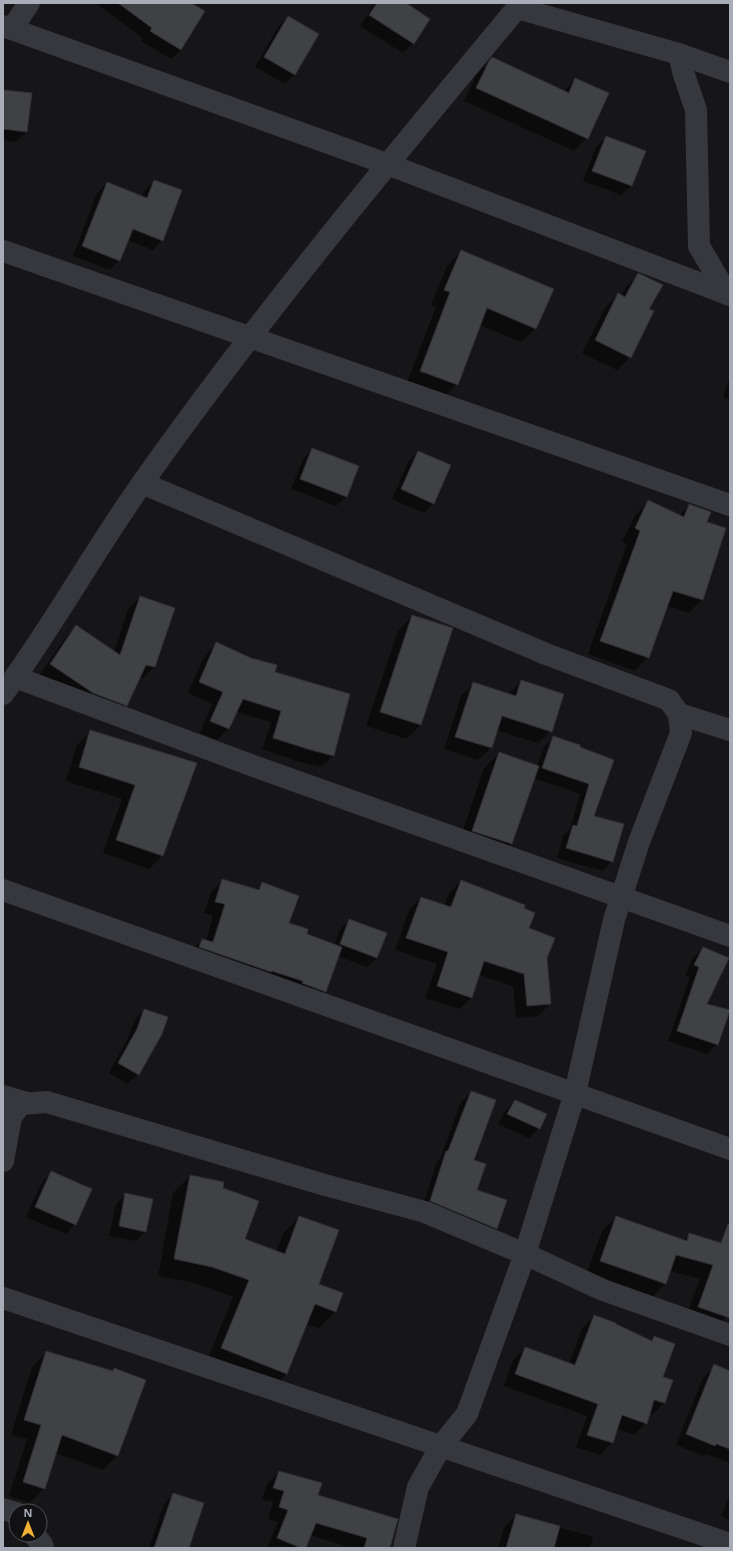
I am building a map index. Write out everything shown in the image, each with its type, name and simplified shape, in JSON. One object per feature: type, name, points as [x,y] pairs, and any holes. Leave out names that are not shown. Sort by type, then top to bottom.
[{"type":"street","points":[[30,3],[8,27],[387,164],[728,295]]},
{"type":"street","points":[[730,72],[679,54],[519,6],[387,164],[250,337],[142,483],[9,686],[252,766],[730,936]]},
{"type":"street","points":[[679,54],[684,75],[696,110],[699,246],[728,295]]},
{"type":"street","points":[[3,251],[730,505]]},
{"type":"street","points":[[142,483],[546,654],[668,700],[679,714],[681,733],[639,842],[614,920],[575,1093],[526,1254],[467,1414],[441,1446],[418,1487],[404,1548]]},
{"type":"street","points":[[679,714],[730,730]]},
{"type":"street","points":[[3,890],[730,1149]]},
{"type":"street","points":[[3,1096],[27,1103]]},
{"type":"street","points":[[3,1161],[11,1116],[21,1104],[47,1102],[325,1185],[425,1212],[526,1254],[603,1290],[730,1335]]},
{"type":"street","points":[[3,1298],[730,1544]]},
{"type":"building","points":[[118,3],[191,3],[205,11],[181,50],[150,31],[152,28]]},
{"type":"building","points":[[377,3],[406,3],[430,19],[414,44],[369,15]]},
{"type":"building","points":[[288,16],[319,34],[295,75],[264,57]]},
{"type":"building","points":[[492,57],[569,93],[575,78],[609,93],[588,139],[476,88]]},
{"type":"building","points":[[3,90],[32,93],[27,132],[3,129]]},
{"type":"building","points":[[606,136],[646,151],[632,186],[592,171]]},
{"type":"building","points":[[154,180],[182,190],[163,241],[133,229],[120,261],[82,246],[107,182],[147,198]]},
{"type":"building","points":[[461,250],[554,289],[536,329],[487,308],[458,385],[420,371],[450,292],[444,290]]},
{"type":"building","points":[[638,273],[663,285],[649,309],[654,311],[631,358],[595,340],[618,293],[625,297]]},
{"type":"building","points":[[312,448],[359,466],[347,497],[300,479]]},
{"type":"building","points":[[418,451],[451,465],[434,504],[401,489]]},
{"type":"building","points":[[648,500],[684,517],[689,504],[711,512],[707,522],[726,528],[703,600],[673,591],[649,658],[600,641],[640,531],[635,528]]},
{"type":"building","points":[[140,596],[175,608],[155,667],[146,665],[127,706],[93,693],[50,664],[76,625],[120,655]]},
{"type":"building","points":[[412,615],[453,628],[421,725],[380,712]]},
{"type":"building","points":[[216,642],[251,658],[277,665],[275,672],[350,694],[334,756],[273,738],[281,711],[243,699],[229,729],[210,721],[223,692],[199,682]]},
{"type":"building","points":[[521,680],[564,694],[552,732],[502,716],[492,748],[455,737],[473,682],[516,696]]},
{"type":"building","points":[[90,730],[197,763],[163,856],[116,840],[135,785],[79,767]]},
{"type":"building","points":[[553,736],[580,745],[580,747],[614,760],[594,816],[624,824],[613,862],[566,848],[573,825],[577,826],[589,784],[542,768]]},
{"type":"building","points":[[499,752],[539,766],[512,844],[472,831]]},
{"type":"building","points":[[222,879],[259,890],[262,882],[299,896],[289,923],[308,929],[307,934],[342,947],[326,992],[302,983],[303,981],[272,971],[271,972],[199,947],[202,939],[213,942],[225,904],[215,902]]},
{"type":"building","points":[[461,880],[525,905],[524,908],[535,913],[529,928],[555,938],[547,958],[551,1004],[527,1006],[524,974],[484,961],[472,998],[437,986],[448,952],[406,938],[421,897],[451,907]]},
{"type":"building","points":[[349,919],[387,933],[377,958],[340,944]]},
{"type":"building","points":[[703,947],[729,958],[707,1004],[730,1010],[718,1045],[677,1031],[699,967],[694,965]]},
{"type":"building","points":[[144,1009],[168,1017],[162,1034],[139,1075],[118,1063],[137,1029]]},
{"type":"building","points":[[471,1091],[496,1100],[474,1160],[486,1164],[477,1190],[507,1200],[497,1229],[430,1201],[446,1151],[448,1151]]},
{"type":"building","points":[[515,1100],[547,1114],[540,1129],[507,1114]]},
{"type":"building","points":[[51,1171],[92,1189],[76,1225],[35,1207]]},
{"type":"building","points":[[190,1175],[224,1182],[223,1188],[259,1201],[245,1239],[285,1254],[299,1216],[339,1230],[319,1284],[343,1293],[336,1312],[315,1304],[287,1374],[221,1348],[249,1280],[212,1267],[174,1259]]},
{"type":"building","points":[[125,1193],[153,1199],[146,1232],[119,1226]]},
{"type":"building","points":[[616,1216],[687,1241],[689,1233],[721,1243],[728,1224],[730,1224],[730,1318],[698,1307],[713,1265],[676,1255],[666,1284],[600,1261]]},
{"type":"building","points":[[594,1315],[616,1323],[652,1341],[654,1336],[675,1344],[663,1377],[673,1380],[665,1403],[654,1400],[647,1424],[622,1415],[613,1443],[587,1435],[598,1404],[515,1374],[525,1347],[575,1365]]},
{"type":"building","points":[[46,1351],[113,1371],[114,1368],[146,1380],[118,1456],[62,1435],[45,1489],[23,1482],[41,1425],[24,1420]]},
{"type":"building","points":[[714,1364],[730,1371],[730,1449],[716,1444],[715,1446],[686,1434]]},
{"type":"building","points":[[279,1471],[322,1483],[318,1495],[398,1519],[390,1548],[364,1548],[367,1538],[316,1523],[306,1548],[301,1548],[277,1538],[288,1510],[279,1507],[284,1491],[273,1488]]},
{"type":"building","points":[[173,1493],[204,1503],[189,1548],[154,1548]]},
{"type":"building","points":[[516,1514],[560,1526],[554,1548],[506,1548]]}]
